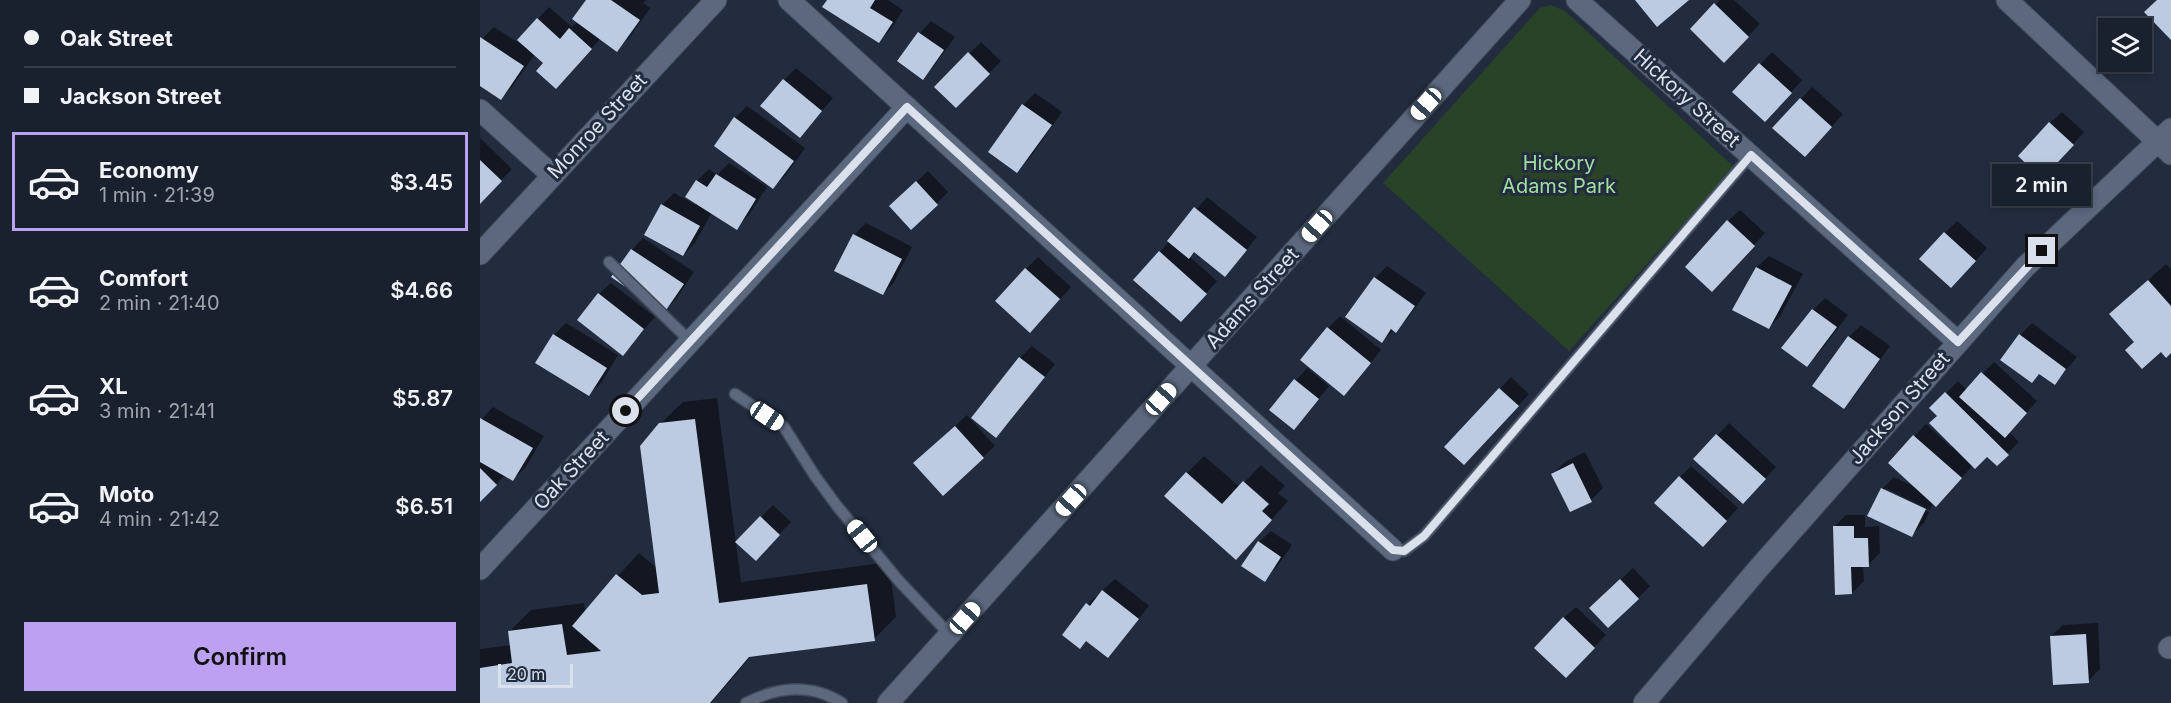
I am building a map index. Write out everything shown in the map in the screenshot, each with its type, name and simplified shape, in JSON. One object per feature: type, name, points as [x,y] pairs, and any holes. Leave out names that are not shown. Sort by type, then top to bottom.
[{"type":"street","name":"Monroe Street","points":[[480,254],[716,0]]},
{"type":"street","points":[[789,0],[1393,550]]},
{"type":"street","name":"Adams Street","points":[[888,703],[1520,0]]},
{"type":"street","name":"Hickory Street","points":[[1577,0],[1958,342]]},
{"type":"street","points":[[2007,0],[2167,142]]},
{"type":"street","name":"Oak Street","points":[[480,568],[907,107]]},
{"type":"street","points":[[480,110],[552,175]]},
{"type":"street","name":"Jackson Street","points":[[1644,703],[2025,267],[2167,142]]},
{"type":"lane","points":[[1393,550],[1404,551],[1424,536],[1751,155]]},
{"type":"lane","points":[[609,262],[690,341]]},
{"type":"lane","points":[[735,394],[784,427],[837,506],[899,581],[950,634]]},
{"type":"lane","points":[[746,703],[773,691],[801,689],[818,692],[842,703]]},
{"type":"green space","name":"Hickory Adams Park","points":[[1551,5],[1565,11],[1734,167],[1569,351],[1383,183],[1540,8]]},
{"type":"building","points":[[586,0],[611,0],[640,20],[617,52],[572,19]]},
{"type":"building","points":[[827,0],[875,0],[870,8],[893,22],[879,43],[822,7]]},
{"type":"building","points":[[1635,0],[1689,0],[1657,27]]},
{"type":"building","points":[[2157,0],[2171,0],[2171,40],[2152,18],[2144,12]]},
{"type":"building","points":[[1714,3],[1749,37],[1724,63],[1690,29]]},
{"type":"building","points":[[537,18],[560,39],[569,28],[592,49],[556,89],[536,71],[543,63],[517,40]]},
{"type":"building","points":[[918,32],[944,50],[923,80],[897,61]]},
{"type":"building","points":[[480,37],[524,66],[501,100],[480,86]]},
{"type":"building","points":[[968,52],[990,74],[956,108],[934,87]]},
{"type":"building","points":[[1759,63],[1792,93],[1765,122],[1732,92]]},
{"type":"building","points":[[783,79],[822,111],[800,138],[760,106]]},
{"type":"building","points":[[1800,98],[1832,127],[1805,157],[1772,128]]},
{"type":"building","points":[[1022,104],[1052,125],[1017,173],[988,152]]},
{"type":"building","points":[[734,117],[794,161],[773,189],[714,146]]},
{"type":"building","points":[[2049,122],[2074,145],[2042,179],[2018,156]]},
{"type":"building","points":[[480,160],[502,181],[480,204]]},
{"type":"building","points":[[716,174],[756,199],[737,230],[685,197],[696,180],[707,187]]},
{"type":"building","points":[[916,181],[938,205],[911,230],[889,206]]},
{"type":"building","points":[[661,204],[700,226],[683,256],[644,235]]},
{"type":"building","points":[[1194,207],[1247,250],[1225,277],[1194,252],[1189,259],[1167,241]]},
{"type":"building","points":[[1727,220],[1755,246],[1712,292],[1685,267]]},
{"type":"building","points":[[1944,232],[1976,261],[1951,288],[1919,259]]},
{"type":"building","points":[[853,234],[902,259],[883,295],[834,271]]},
{"type":"building","points":[[631,249],[684,284],[664,313],[611,277]]},
{"type":"building","points":[[1159,251],[1207,294],[1181,322],[1133,280]]},
{"type":"building","points":[[1756,267],[1792,286],[1769,329],[1732,310]]},
{"type":"building","points":[[1025,268],[1060,299],[1030,333],[995,301]]},
{"type":"building","points":[[1374,277],[1415,306],[1396,333],[1391,329],[1382,343],[1345,317]]},
{"type":"building","points":[[2148,280],[2171,306],[2171,353],[2166,358],[2161,352],[2142,369],[2125,350],[2134,342],[2109,314]]},
{"type":"building","points":[[598,293],[644,329],[623,356],[577,320]]},
{"type":"building","points":[[1812,309],[1837,327],[1807,367],[1781,348]]},
{"type":"building","points":[[1327,327],[1371,363],[1344,396],[1300,360]]},
{"type":"building","points":[[553,334],[607,368],[589,396],[535,363]]},
{"type":"building","points":[[2019,334],[2066,369],[2055,385],[2039,374],[2032,383],[2000,360]]},
{"type":"building","points":[[1848,336],[1880,359],[1844,409],[1812,386]]},
{"type":"building","points":[[1019,357],[1045,377],[996,438],[971,418]]},
{"type":"building","points":[[1981,372],[2027,413],[2005,438],[1959,397]]},
{"type":"building","points":[[1294,379],[1319,399],[1294,430],[1269,410]]},
{"type":"building","points":[[1499,388],[1519,406],[1464,465],[1444,447]]},
{"type":"building","points":[[1945,392],[2009,455],[1997,466],[1987,457],[1975,469],[1929,423],[1937,416],[1929,408]]},
{"type":"building","points":[[480,418],[533,448],[513,481],[480,462]]},
{"type":"building","points":[[695,419],[719,603],[867,584],[875,641],[749,657],[710,703],[480,703],[480,668],[512,663],[508,631],[562,624],[567,655],[601,651],[572,626],[616,574],[642,595],[659,593],[640,446],[659,423]]},
{"type":"building","points":[[955,426],[984,458],[943,496],[913,463]]},
{"type":"building","points":[[1716,434],[1766,479],[1743,504],[1693,459]]},
{"type":"building","points":[[1913,435],[1962,478],[1936,507],[1888,463]]},
{"type":"building","points":[[1573,463],[1592,502],[1570,512],[1551,474]]},
{"type":"building","points":[[480,468],[497,485],[480,502]]},
{"type":"building","points":[[1186,472],[1222,504],[1243,481],[1269,504],[1262,511],[1272,520],[1236,560],[1164,496]]},
{"type":"building","points":[[1679,476],[1727,521],[1703,547],[1654,503]]},
{"type":"building","points":[[1881,488],[1926,509],[1912,537],[1867,516]]},
{"type":"building","points":[[760,516],[780,535],[756,561],[735,542]]},
{"type":"building","points":[[1833,526],[1854,526],[1854,538],[1868,538],[1869,567],[1851,567],[1852,594],[1835,595]]},
{"type":"building","points":[[1258,541],[1281,557],[1265,582],[1241,566]]},
{"type":"building","points":[[1620,579],[1639,599],[1608,628],[1589,608]]},
{"type":"building","points":[[1102,590],[1139,619],[1108,658],[1086,641],[1080,649],[1062,635],[1086,603],[1090,606]]},
{"type":"building","points":[[1563,617],[1595,648],[1566,678],[1534,648]]},
{"type":"building","points":[[2086,634],[2089,683],[2053,685],[2050,636]]},
{"type":"route","points":[[626,411],[907,107],[1393,550],[1404,551],[1424,536],[1751,155],[1958,342],[2042,251]]}]
